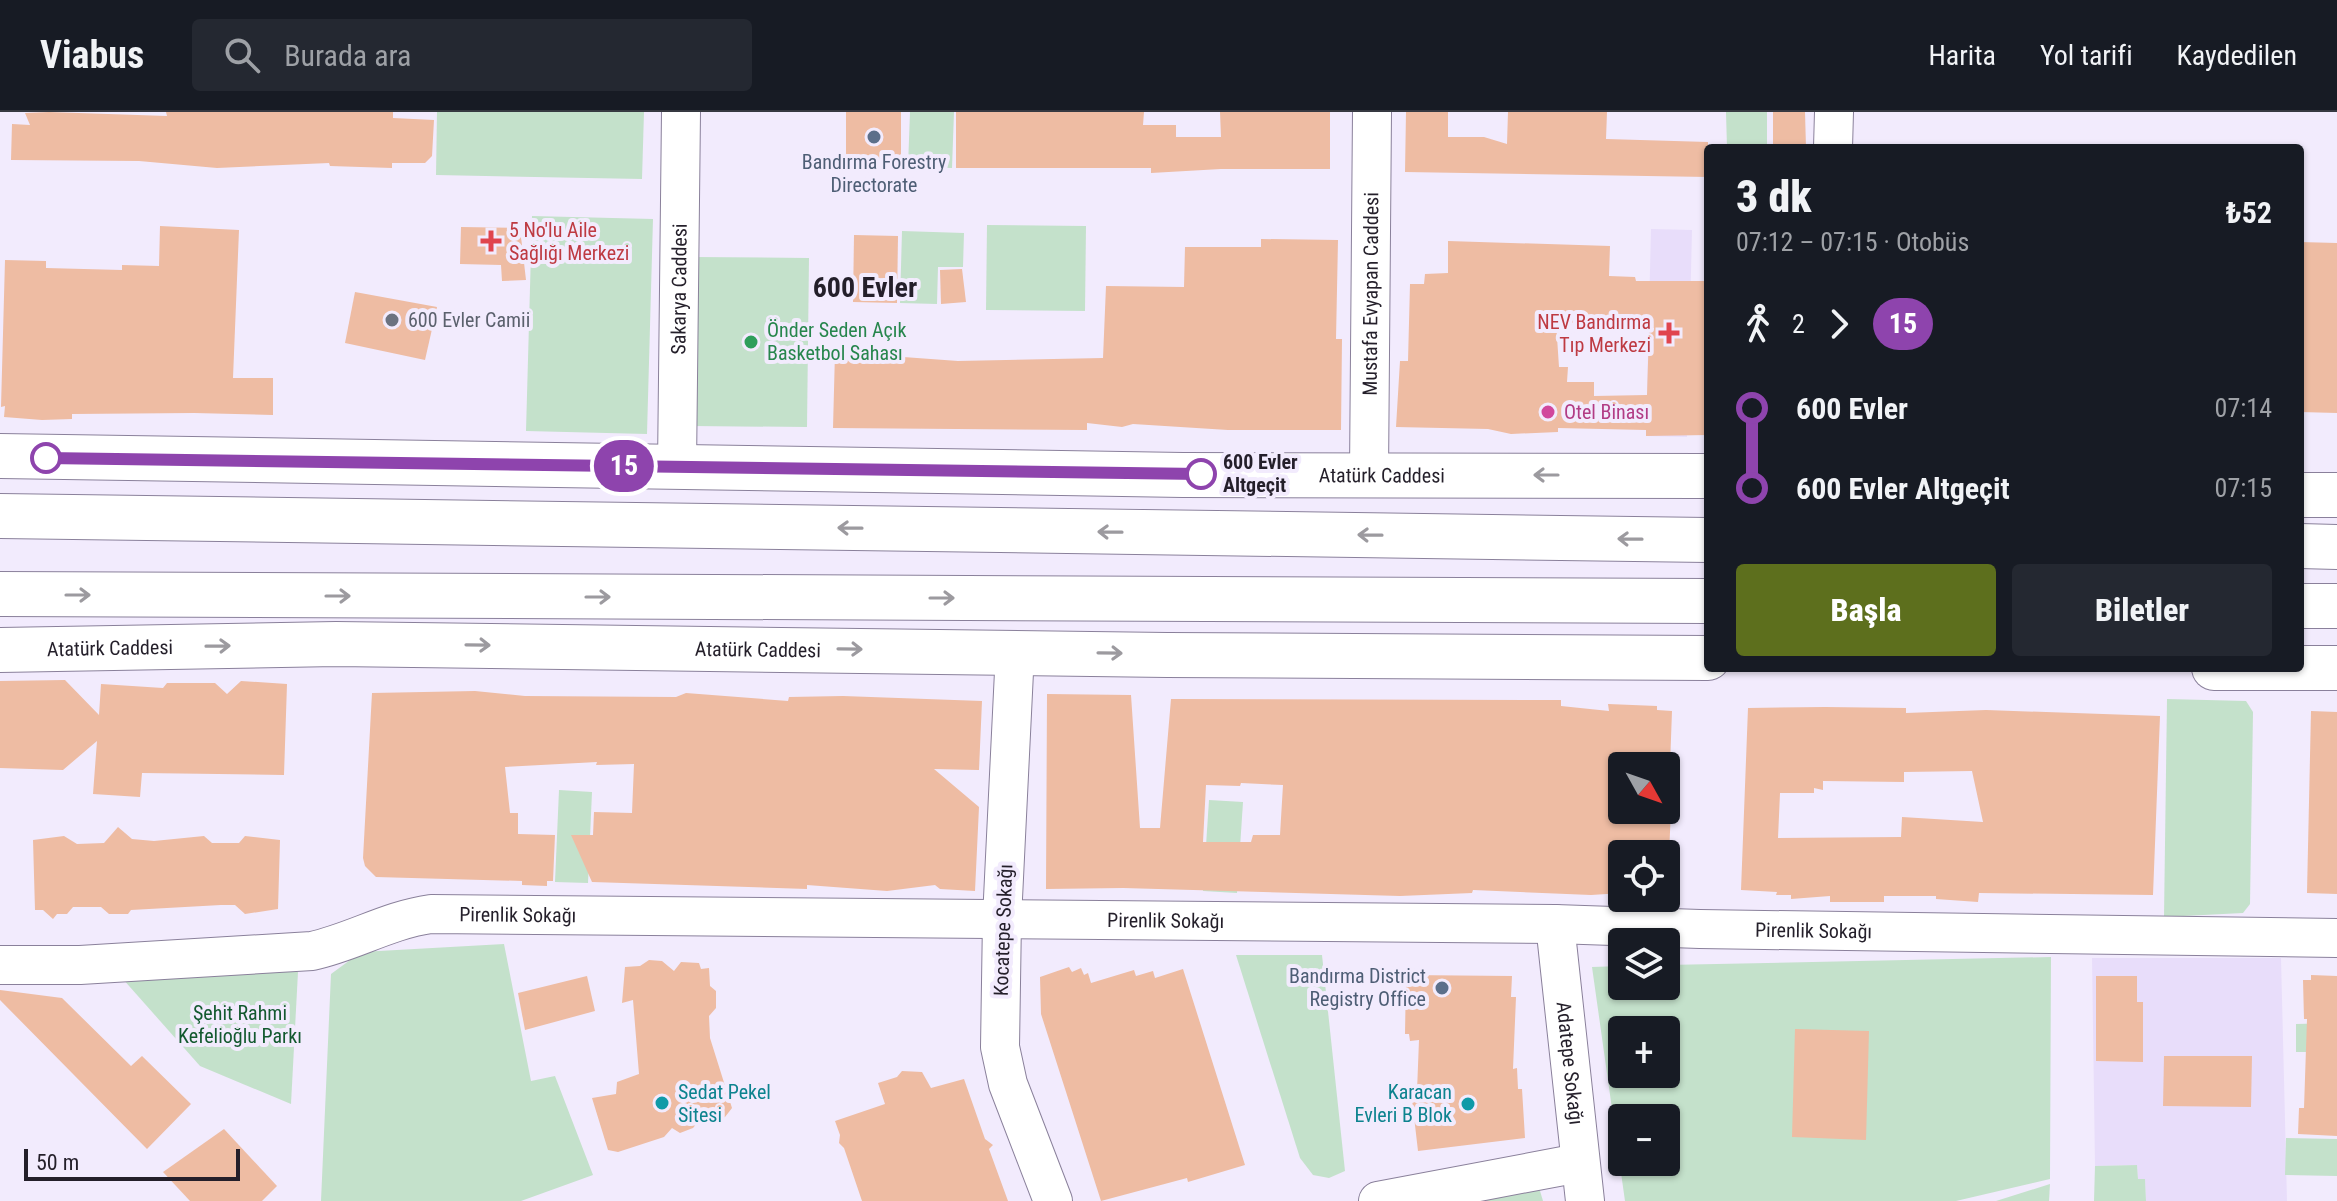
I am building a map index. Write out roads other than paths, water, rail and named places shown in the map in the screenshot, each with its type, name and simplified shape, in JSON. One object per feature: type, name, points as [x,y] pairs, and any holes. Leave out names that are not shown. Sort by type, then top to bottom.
[{"type":"main road","name":"Atatürk Caddesi","points":[[0,456],[1183,475],[1704,476]]},
{"type":"main road","points":[[2304,495],[2337,495]]},
{"type":"main road","points":[[0,516],[1704,540]]},
{"type":"main road","points":[[2304,546],[2337,547]]},
{"type":"main road","points":[[0,594],[1704,601]]},
{"type":"main road","points":[[2304,606],[2337,606]]},
{"type":"main road","name":"Atatürk Caddesi","points":[[0,650],[351,644],[1015,651],[1183,656],[1704,658]]},
{"type":"main road","points":[[2304,668],[2337,668]]},
{"type":"street","name":"Sakarya Caddesi","points":[[677,467],[681,112]]},
{"type":"street","name":"Mustafa Evyapan Caddesi","points":[[1369,474],[1372,112]]},
{"type":"street","points":[[1833,144],[1834,112]]},
{"type":"street","name":"Kocatepe Sokağı","points":[[1015,651],[1002,919],[1000,1047],[1008,1084],[1053,1201]]},
{"type":"street","name":"Pirenlik Sokağı","points":[[0,965],[80,965],[312,951],[338,945],[400,918],[431,914],[1555,924],[1700,929],[2337,938]]},
{"type":"street","name":"Adatepe Sokağı","points":[[1555,924],[1585,1201]]},
{"type":"street","points":[[1378,1201],[1579,1163]]},
{"type":"place","name":"Bandırma Forestry Directorate","points":[[874,137]]},
{"type":"place","name":"5 No'lu Aile Sağlığı Merkezi","points":[[491,241]]},
{"type":"place","name":"600 Evler Camii","points":[[392,320]]},
{"type":"place","name":"NEV Bandırma Tıp Merkezi","points":[[1669,333]]},
{"type":"place","name":"Önder Seden Açık Basketbol Sahası","points":[[751,342]]},
{"type":"place","name":"Otel Binası","points":[[1548,412]]},
{"type":"place","name":"600 Evler Altgeçit","points":[[1201,474]]},
{"type":"place","name":"Bandırma District Registry Office","points":[[1442,988]]},
{"type":"place","name":"Sedat Pekel Sitesi","points":[[662,1103]]},
{"type":"place","name":"Karacan Evleri B Blok","points":[[1468,1104]]},
{"type":"district","name":"600 Evler","points":[[865,287]]},
{"type":"park label","name":"Şehit Rahmi Kefelioğlu Parkı","points":[[240,1024]]}]
